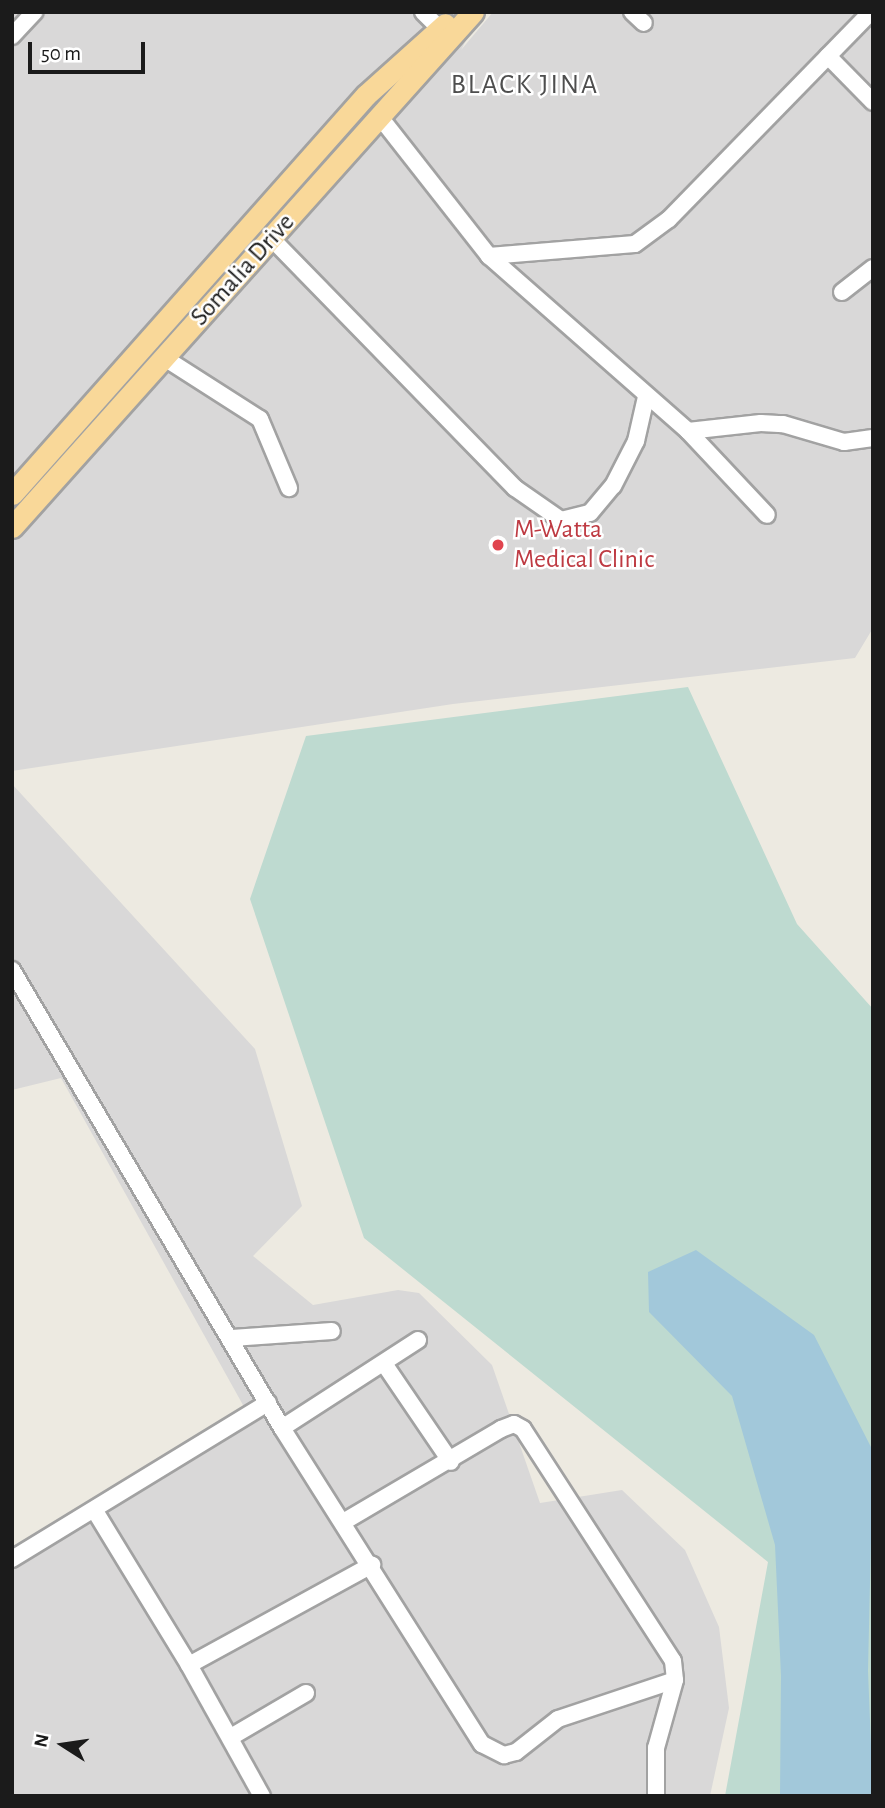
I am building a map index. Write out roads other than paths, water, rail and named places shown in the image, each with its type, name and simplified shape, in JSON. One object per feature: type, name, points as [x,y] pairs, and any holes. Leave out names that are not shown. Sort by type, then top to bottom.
[{"type":"main road","name":"Somalia Drive","points":[[12,494],[366,95],[441,30],[456,12]]},
{"type":"main road","name":"Somalia Drive","points":[[12,527],[472,12]]},
{"type":"street","points":[[12,36],[34,12]]},
{"type":"street","points":[[423,12],[441,30]]},
{"type":"street","points":[[489,256],[635,244],[669,219],[871,12]]},
{"type":"street","points":[[828,56],[873,102]]},
{"type":"street","points":[[380,117],[489,256],[646,397],[688,431],[767,515]]},
{"type":"street","points":[[272,239],[515,488],[561,520],[590,513],[613,486],[636,441],[646,397]]},
{"type":"street","points":[[842,292],[873,268]]},
{"type":"street","points":[[163,357],[260,419],[289,488]]},
{"type":"street","points":[[688,431],[761,423],[783,424],[844,442],[873,438]]},
{"type":"street","points":[[12,970],[232,1338],[282,1427],[345,1521],[482,1744],[493,1752],[516,1752],[558,1719],[675,1680]]},
{"type":"street","points":[[232,1338],[332,1331]]},
{"type":"street","points":[[282,1427],[385,1365],[418,1340]]},
{"type":"street","points":[[385,1365],[451,1462]]},
{"type":"street","points":[[12,1559],[95,1511],[268,1403]]},
{"type":"street","points":[[345,1521],[451,1462],[500,1429],[514,1424],[523,1429],[673,1661],[675,1680],[656,1748],[656,1796]]},
{"type":"street","points":[[95,1511],[189,1665],[262,1796]]},
{"type":"street","points":[[189,1665],[372,1564]]},
{"type":"street","points":[[231,1737],[306,1693]]},
{"type":"place","name":"M-Watta Medical Clinic","points":[[498,545]]},
{"type":"district","name":"BLACK JINA","points":[[525,85]]}]
